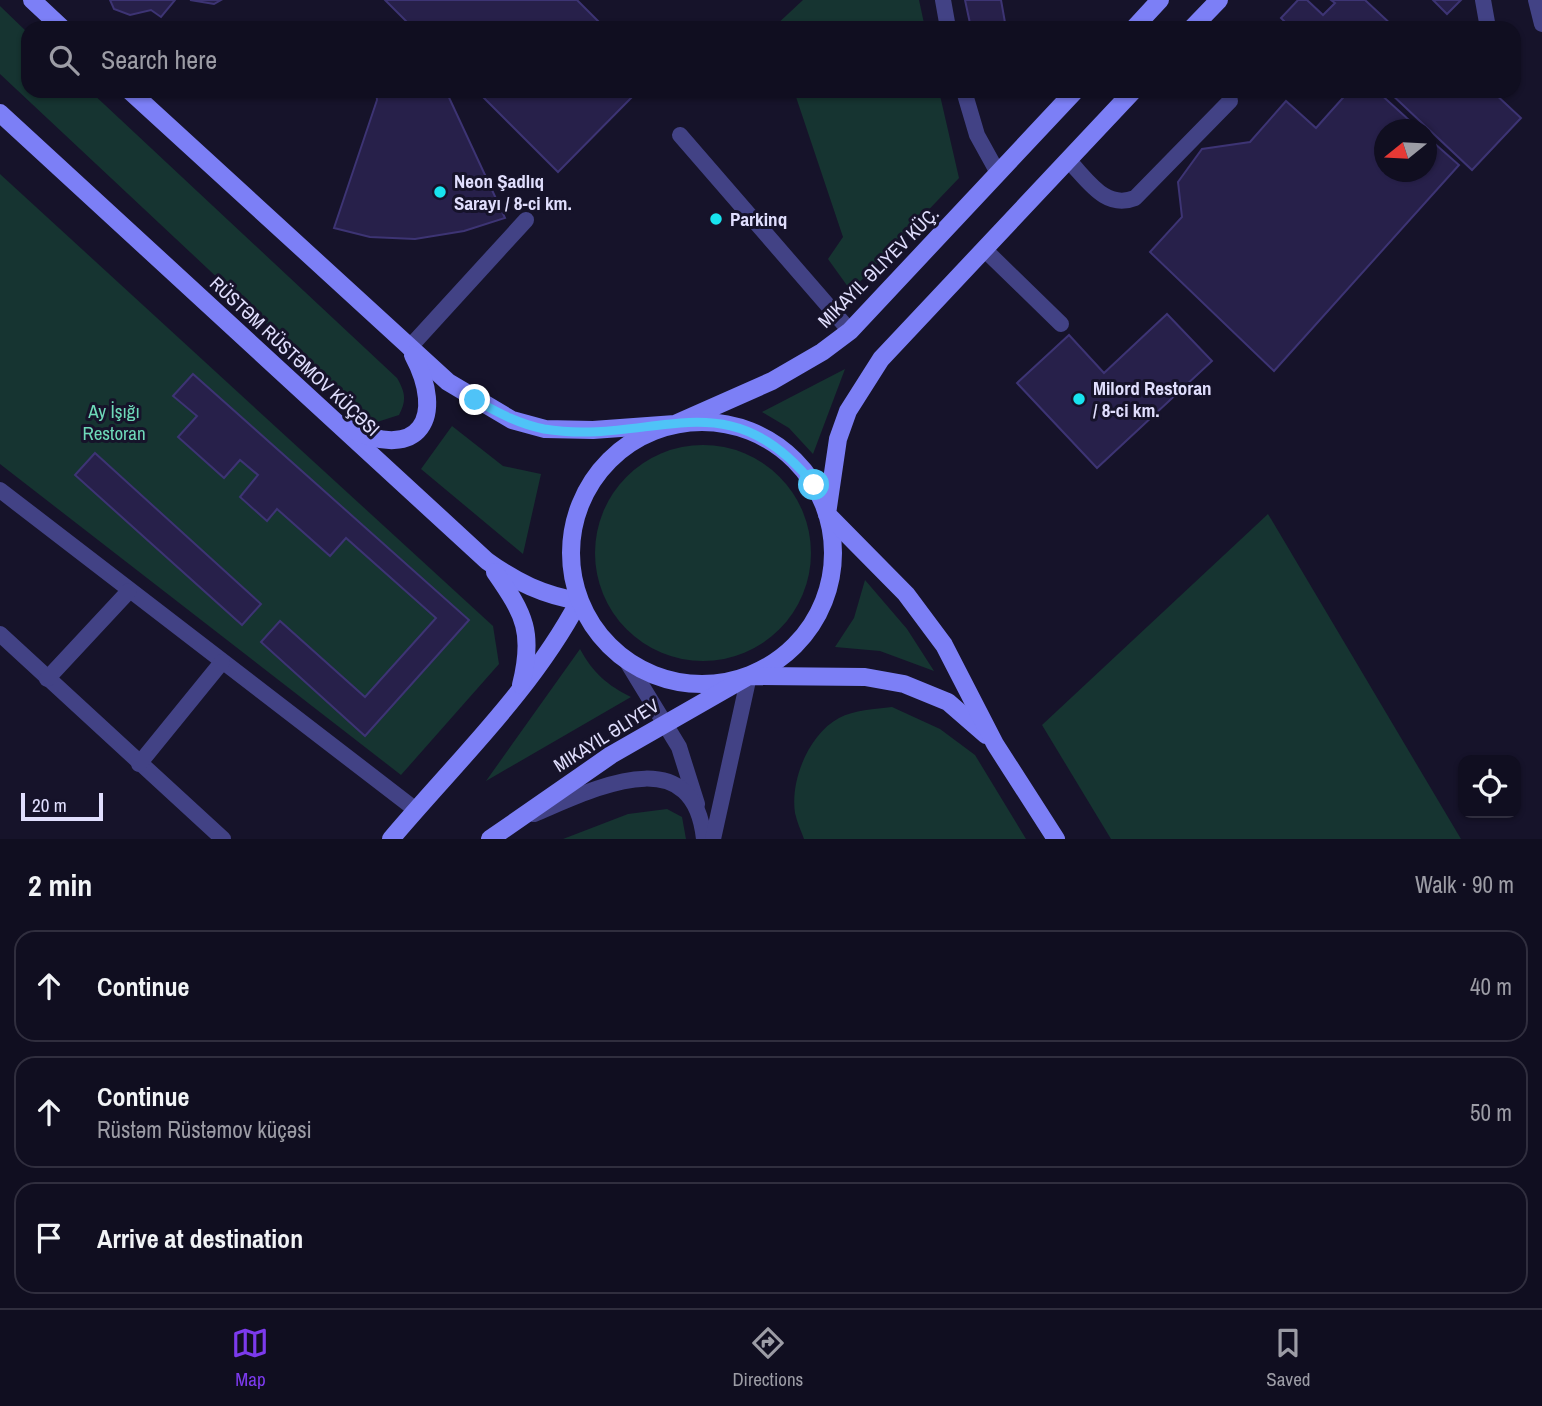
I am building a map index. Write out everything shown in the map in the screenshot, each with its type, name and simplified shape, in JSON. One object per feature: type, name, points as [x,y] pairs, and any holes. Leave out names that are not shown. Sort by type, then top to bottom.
[{"type":"main road","points":[[32,0],[54,21]]},
{"type":"main road","points":[[1199,21],[1219,0]]},
{"type":"main road","points":[[1139,21],[1151,4]]},
{"type":"main road","points":[[139,98],[448,382],[512,420],[545,429],[581,430],[707,421],[739,427],[769,439],[794,459],[814,485],[827,514],[833,553],[827,592],[810,628],[783,657],[666,722],[571,781],[490,839]]},
{"type":"main road","points":[[995,744],[948,702],[904,684],[865,677],[749,676],[724,683],[696,685],[659,677],[626,660],[598,634],[579,601],[571,564],[573,526],[586,490],[609,459],[639,437],[772,381],[822,352],[850,331],[1068,98]]},
{"type":"main road","points":[[827,514],[838,439],[863,384],[881,359],[1126,98]]},
{"type":"main road","name":"RÜSTƏM RÜSTƏMOV KÜÇƏSI","points":[[0,113],[487,561],[512,579],[534,589],[579,601]]},
{"type":"main road","points":[[337,423],[375,438],[390,440],[406,438],[421,428],[429,414],[428,394],[423,374],[409,348]]},
{"type":"main road","points":[[827,514],[906,594],[944,645],[995,744],[1056,839]]},
{"type":"main road","points":[[487,561],[521,614],[529,639],[519,691]]},
{"type":"main road","points":[[391,839],[519,691],[563,632],[579,601]]},
{"type":"lane","points":[[943,0],[947,21]]},
{"type":"lane","points":[[1483,0],[1487,21]]},
{"type":"lane","points":[[1536,0],[1542,24]]},
{"type":"lane","points":[[966,98],[977,135],[998,173]]},
{"type":"lane","points":[[1068,160],[1111,202],[1122,204],[1135,198],[1230,101]]},
{"type":"lane","points":[[680,135],[850,331]]},
{"type":"lane","points":[[409,348],[526,220]]},
{"type":"lane","points":[[984,249],[1061,324]]},
{"type":"lane","points":[[0,490],[416,810]]},
{"type":"lane","points":[[47,679],[129,591]]},
{"type":"lane","points":[[0,635],[223,839]]},
{"type":"lane","points":[[626,660],[666,722],[689,772],[704,839]]},
{"type":"lane","points":[[139,764],[222,662]]},
{"type":"lane","points":[[713,839],[749,676]]},
{"type":"lane","points":[[512,823],[601,786],[623,779],[644,778],[667,781],[684,792],[699,815]]},
{"type":"green space","points":[[803,0],[919,0],[924,21],[780,21]]},
{"type":"green space","points":[[0,6],[21,26],[21,94],[0,74]]},
{"type":"green space","points":[[26,98],[97,98],[397,378],[404,396],[399,415],[377,422],[366,417]]},
{"type":"green space","points":[[796,98],[941,98],[959,178],[851,291],[828,259],[843,237]]},
{"type":"green space","name":"Ay İşığı Restoran","points":[[0,174],[493,626],[499,664],[401,775],[0,464]]},
{"type":"green space","points":[[845,369],[813,454],[789,428],[762,412]]},
{"type":"green space","points":[[452,426],[503,466],[541,474],[523,554],[421,469]]},
{"type":"green space","points":[[703,445],[744,453],[763,463],[779,477],[793,493],[803,512],[811,553],[803,594],[793,613],[779,629],[763,643],[744,653],[703,661],[662,653],[643,643],[627,629],[613,613],[603,594],[595,553],[603,512],[613,493],[627,477],[643,463],[662,453]]},
{"type":"green space","points":[[1268,514],[1461,839],[1111,839],[1042,725]]},
{"type":"green space","points":[[865,580],[907,629],[934,671],[880,651],[835,647],[854,618]]},
{"type":"green space","points":[[580,649],[601,678],[631,697],[486,781]]},
{"type":"green space","points":[[892,707],[940,729],[975,755],[1026,839],[804,839],[794,800],[799,773],[811,746],[828,725],[845,715]]},
{"type":"green space","points":[[667,809],[682,817],[686,839],[563,839],[628,814]]},
{"type":"building","points":[[110,0],[175,0],[161,17],[151,10],[130,15],[114,9]]},
{"type":"building","points":[[190,0],[221,0],[214,4]]},
{"type":"building","points":[[385,0],[577,0],[598,21],[406,21]]},
{"type":"building","points":[[965,0],[1001,0],[1005,21],[970,21]]},
{"type":"building","points":[[1298,0],[1307,0],[1323,15],[1335,3],[1331,0],[1365,0],[1388,21],[1284,21],[1281,18]]},
{"type":"building","points":[[1433,0],[1461,0],[1447,14]]},
{"type":"building","points":[[449,98],[505,218],[464,231],[415,239],[370,237],[334,228],[377,100]]},
{"type":"building","points":[[484,98],[631,98],[558,172]]},
{"type":"building","points":[[1343,98],[1385,98],[1408,119],[1374,119],[1374,182],[1437,182],[1437,146],[1459,165],[1274,371],[1150,252],[1182,217],[1178,182],[1202,149],[1250,142],[1286,101],[1316,128]]},
{"type":"building","points":[[1395,98],[1500,98],[1521,118],[1472,170],[1437,137],[1437,119],[1418,119]]},
{"type":"building","points":[[1167,314],[1212,361],[1097,468],[1017,383],[1069,335],[1104,373]]},
{"type":"building","points":[[193,374],[469,620],[365,736],[261,642],[280,621],[365,697],[436,618],[346,538],[330,556],[277,509],[267,521],[240,497],[258,475],[240,460],[224,478],[178,437],[197,416],[173,396]]},
{"type":"building","points":[[95,453],[261,604],[242,625],[75,475]]},
{"type":"place","name":"Neon Şadlıq Sarayı / 8-ci km.","points":[[440,192]]},
{"type":"place","name":"Parkinq","points":[[716,219]]},
{"type":"place","name":"Milord Restoran / 8-ci km.","points":[[1079,399]]},
{"type":"route","points":[[475,400],[512,420],[545,429],[593,430],[707,421],[739,427],[769,439],[794,459],[814,485]]}]
